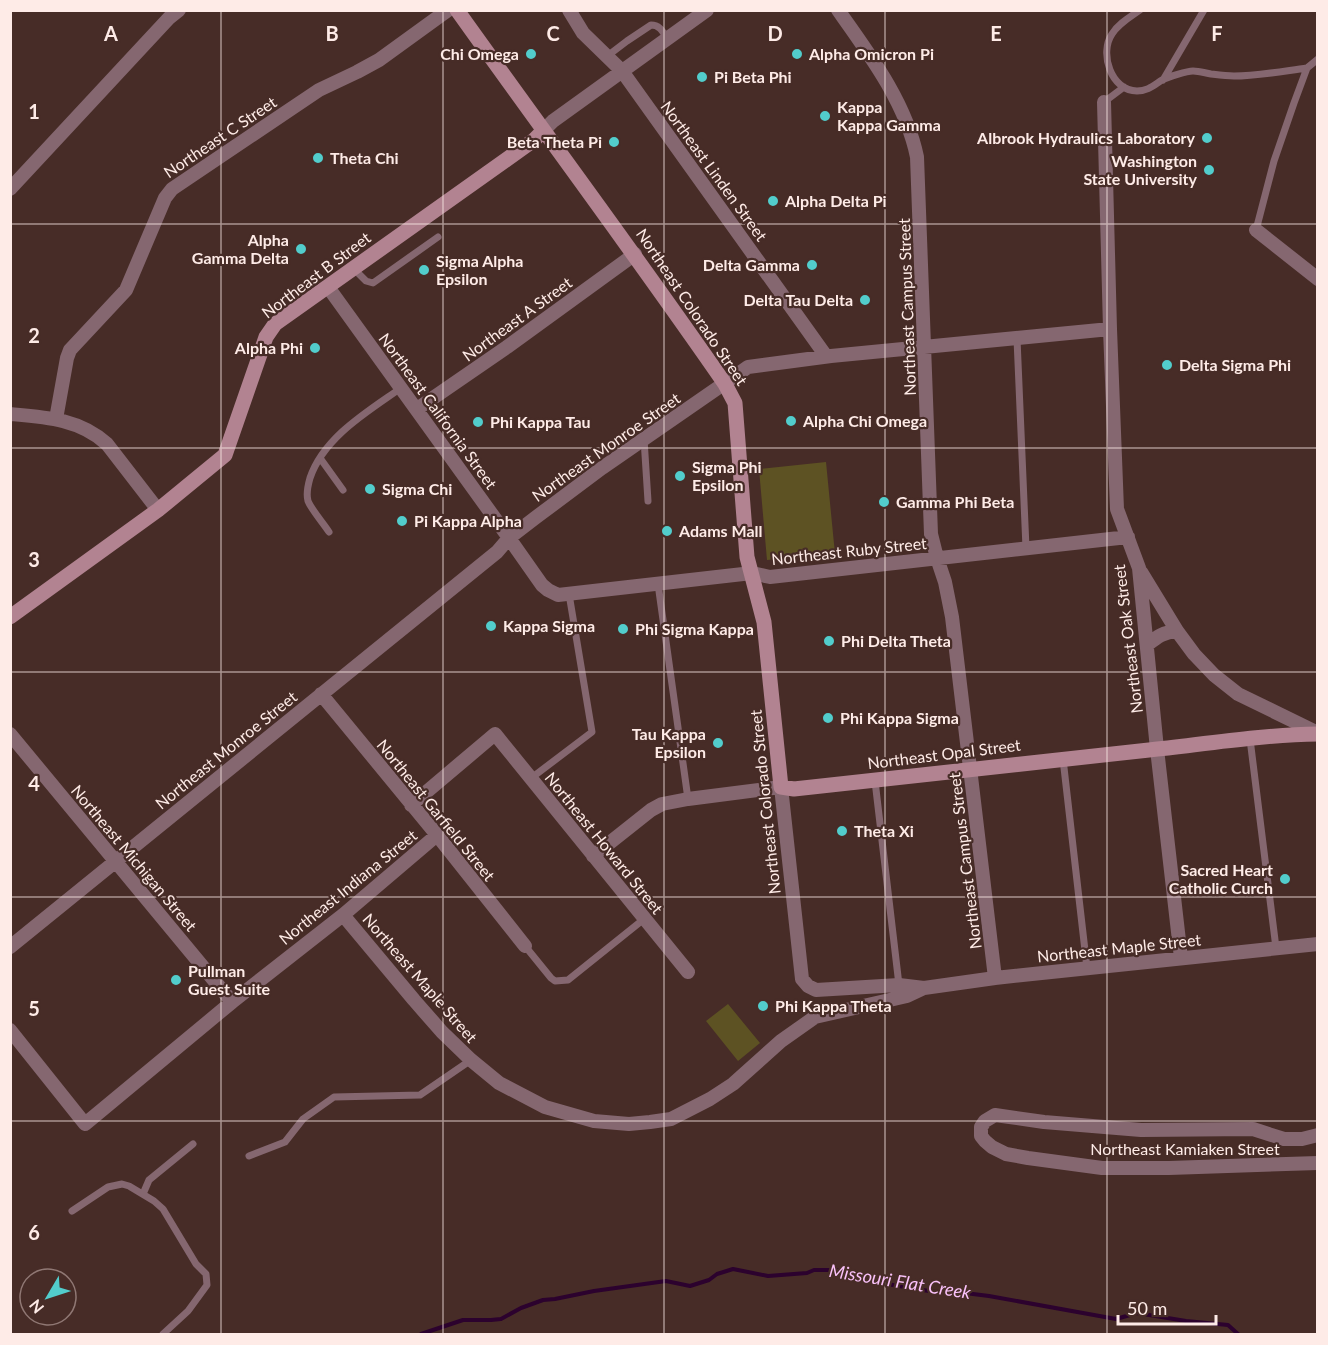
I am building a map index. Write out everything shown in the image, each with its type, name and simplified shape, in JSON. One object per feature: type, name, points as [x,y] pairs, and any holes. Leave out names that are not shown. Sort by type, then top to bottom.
[{"type":"street","name":"Northeast C Street","points":[[56,418],[70,350],[126,290],[165,198],[172,189],[319,90],[379,60],[448,10]]},
{"type":"street","name":"Northeast Colorado Street","points":[[457,10],[543,131],[635,254],[725,384],[735,403],[747,557],[764,622],[802,979],[816,990]]},
{"type":"street","name":"Northeast Linden Street","points":[[569,10],[583,33],[622,71],[826,356]]},
{"type":"street","name":"Northeast B Street","points":[[10,617],[158,510],[225,455],[266,337],[275,324],[534,140],[553,121],[708,10]]},
{"type":"street","name":"Northeast Campus Street","points":[[838,10],[885,80],[907,122],[917,157],[931,534],[952,617],[995,978]]},
{"type":"street","points":[[10,189],[171,13]]},
{"type":"street","name":"Northeast Oak Street","points":[[1104,102],[1117,509],[1139,568],[1181,958]]},
{"type":"street","points":[[1256,230],[1317,279]]},
{"type":"street","name":"Northeast A Street","points":[[417,409],[635,254]]},
{"type":"street","name":"Northeast California Street","points":[[328,287],[542,585]]},
{"type":"street","name":"Northeast Monroe Street","points":[[10,947],[498,552],[509,537],[748,367],[826,356],[1110,329]]},
{"type":"street","points":[[10,414],[56,418],[97,435],[158,510]]},
{"type":"street","name":"Northeast Ruby Street","points":[[542,585],[558,595],[752,573],[770,577],[1128,537]]},
{"type":"street","points":[[1139,568],[1177,631],[1214,675],[1238,694],[1317,734]]},
{"type":"street","points":[[1147,645],[1158,636],[1177,631]]},
{"type":"street","name":"Northeast Garfield Street","points":[[321,694],[525,946]]},
{"type":"street","name":"Northeast Michigan Street","points":[[10,734],[232,1002]]},
{"type":"street","name":"Northeast Howard Street","points":[[495,734],[688,972]]},
{"type":"street","name":"Northeast Indiana Street","points":[[411,805],[495,734]]},
{"type":"street","name":"Northeast Opal Street","points":[[593,856],[651,810],[662,804],[688,799],[782,787],[794,789],[875,781],[1250,739],[1317,734]]},
{"type":"street","name":"Northeast Indiana Street","points":[[10,1030],[85,1124],[437,836]]},
{"type":"street","name":"Northeast Maple Street","points":[[343,915],[442,1032],[499,1083],[545,1107],[594,1121],[628,1124],[671,1119],[710,1100],[733,1084],[781,1041],[815,1017],[907,996],[924,988]]},
{"type":"street","name":"Northeast Maple Street","points":[[816,990],[899,984],[924,988],[995,978],[1317,944]]},
{"type":"street","name":"Northeast Kamiaken Street","points":[[1317,1135],[1302,1139],[1284,1139],[1253,1129],[1141,1130],[1044,1122],[995,1115],[981,1127],[981,1136],[985,1141],[1006,1154],[1102,1168],[1317,1163]]},
{"type":"lane","points":[[1140,10],[1119,25],[1106,48],[1111,72],[1124,87],[1131,90],[1156,86],[1163,80],[1204,10]]},
{"type":"lane","points":[[606,57],[627,40],[651,26],[659,27],[667,38]]},
{"type":"lane","points":[[1256,230],[1283,133],[1307,68],[1317,59]]},
{"type":"lane","points":[[1163,80],[1192,70],[1214,75],[1238,76],[1307,68]]},
{"type":"lane","points":[[1104,102],[1124,87]]},
{"type":"lane","points":[[353,268],[366,281],[373,283],[438,237]]},
{"type":"lane","points":[[1017,339],[1026,548]]},
{"type":"lane","points":[[329,532],[308,501],[307,486],[313,470],[332,442],[356,420],[401,388]]},
{"type":"lane","points":[[644,439],[648,501]]},
{"type":"lane","points":[[320,458],[343,490]]},
{"type":"lane","points":[[658,584],[688,799]]},
{"type":"lane","points":[[530,778],[592,732],[569,594]]},
{"type":"lane","points":[[1250,739],[1276,948]]},
{"type":"lane","points":[[1063,759],[1087,969]]},
{"type":"lane","points":[[875,781],[899,984]]},
{"type":"lane","points":[[525,946],[551,978],[555,981],[568,981],[644,919]]},
{"type":"lane","points":[[249,1156],[285,1142],[303,1119],[334,1097],[420,1095],[471,1060]]},
{"type":"lane","points":[[143,1194],[149,1180],[193,1144]]},
{"type":"lane","points":[[72,1211],[108,1187],[122,1184],[143,1194],[163,1209],[196,1264],[206,1274],[207,1279],[207,1285],[188,1311],[163,1335]]},
{"type":"shaded area","points":[[826,462],[835,554],[767,560],[759,469]]},
{"type":"shaded area","points":[[728,1004],[760,1043],[738,1061],[706,1021]]},
{"type":"waterway","name":"Missouri Flat Creek","points":[[421,1334],[463,1320],[501,1319],[543,1300],[666,1281],[690,1286],[733,1269],[768,1276],[807,1273],[814,1270],[842,1270],[887,1284],[935,1292],[949,1291],[989,1296],[1116,1319],[1137,1313],[1228,1325],[1238,1334]]},
{"type":"place","name":"Chi Omega","points":[[531,54]]},
{"type":"place","name":"Alpha Omicron Pi","points":[[797,54]]},
{"type":"place","name":"Pi Beta Phi","points":[[702,77]]},
{"type":"place","name":"Kappa Kappa Gamma","points":[[825,116]]},
{"type":"place","name":"Albrook Hydraulics Laboratory","points":[[1207,138]]},
{"type":"place","name":"Beta Theta Pi","points":[[614,142]]},
{"type":"place","name":"Theta Chi","points":[[318,158]]},
{"type":"place","name":"Washington State University","points":[[1209,170]]},
{"type":"place","name":"Alpha Delta Pi","points":[[773,201]]},
{"type":"place","name":"Alpha Gamma Delta","points":[[301,249]]},
{"type":"place","name":"Delta Gamma","points":[[812,265]]},
{"type":"place","name":"Sigma Alpha Epsilon","points":[[424,270]]},
{"type":"place","name":"Delta Tau Delta","points":[[865,300]]},
{"type":"place","name":"Alpha Phi","points":[[315,348]]},
{"type":"place","name":"Delta Sigma Phi","points":[[1167,365]]},
{"type":"place","name":"Alpha Chi Omega","points":[[791,421]]},
{"type":"place","name":"Phi Kappa Tau","points":[[478,422]]},
{"type":"place","name":"Sigma Phi Epsilon","points":[[680,476]]},
{"type":"place","name":"Sigma Chi","points":[[370,489]]},
{"type":"place","name":"Gamma Phi Beta","points":[[884,502]]},
{"type":"place","name":"Pi Kappa Alpha","points":[[402,521]]},
{"type":"place","name":"Adams Mall","points":[[667,531]]},
{"type":"place","name":"Kappa Sigma","points":[[491,626]]},
{"type":"place","name":"Phi Sigma Kappa","points":[[623,629]]},
{"type":"place","name":"Phi Delta Theta","points":[[829,641]]},
{"type":"place","name":"Phi Kappa Sigma","points":[[828,718]]},
{"type":"place","name":"Tau Kappa Epsilon","points":[[718,743]]},
{"type":"place","name":"Theta Xi","points":[[842,831]]},
{"type":"place","name":"Sacred Heart Catholic Curch","points":[[1285,879]]},
{"type":"place","name":"Pullman Guest Suite","points":[[176,980]]},
{"type":"place","name":"Phi Kappa Theta","points":[[763,1006]]}]
